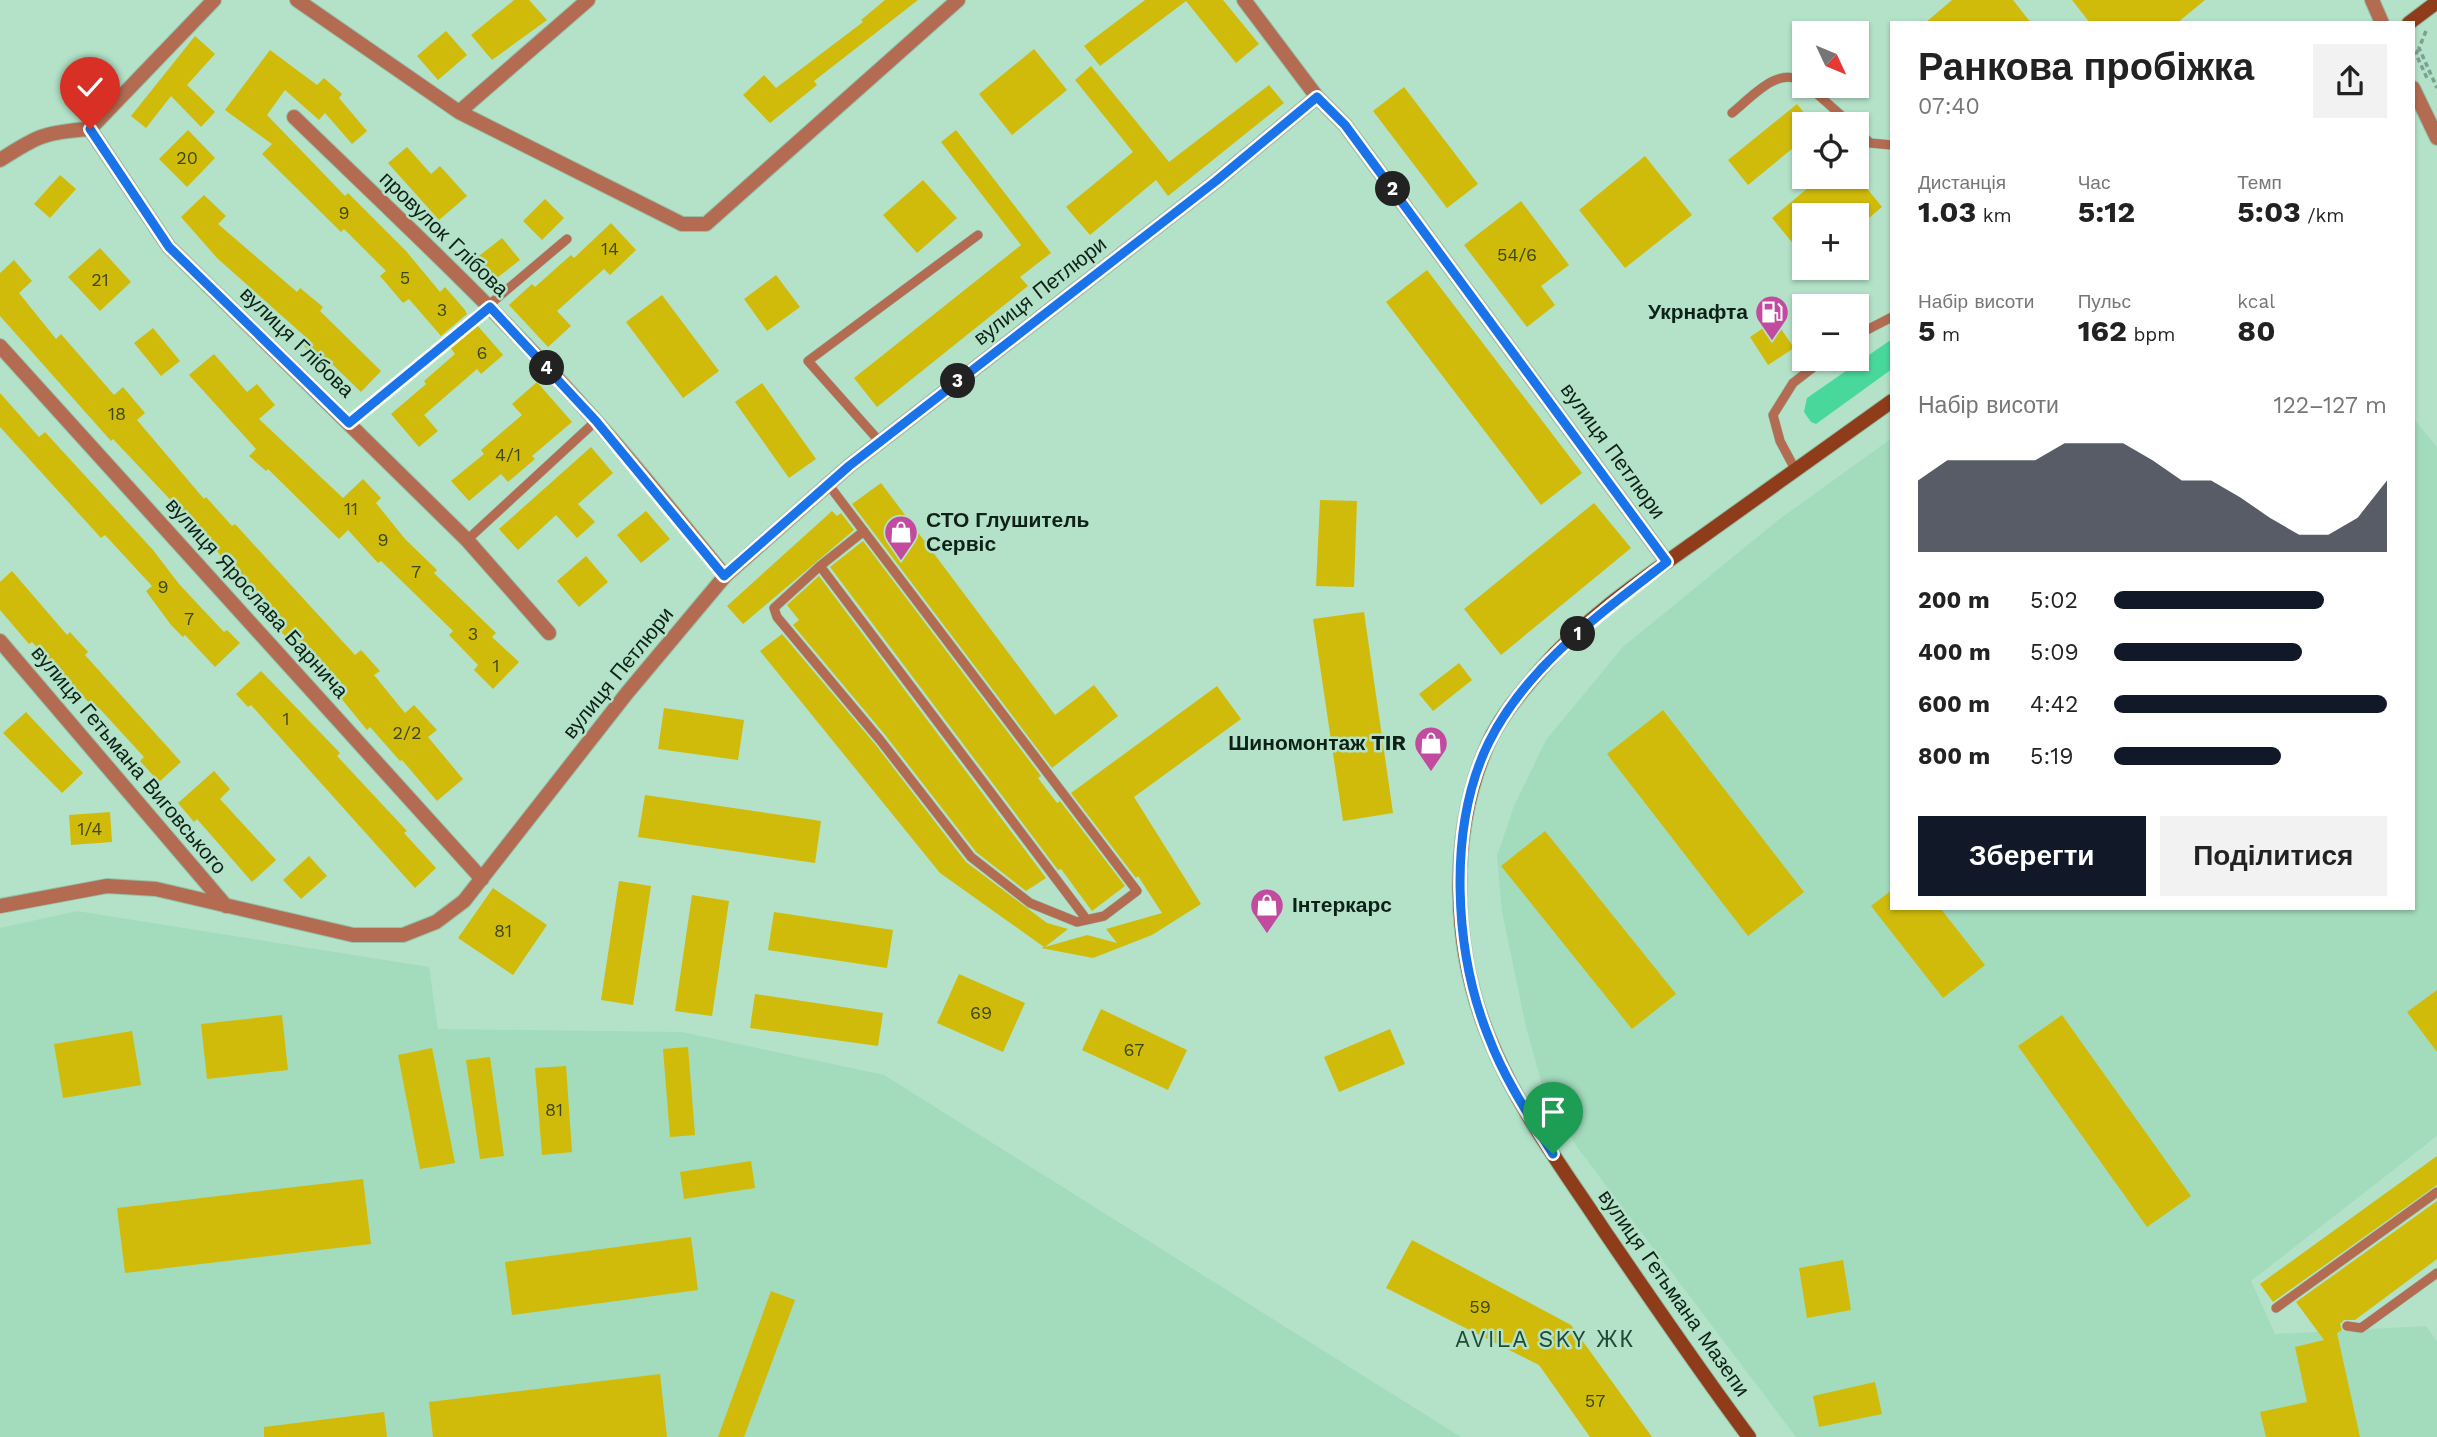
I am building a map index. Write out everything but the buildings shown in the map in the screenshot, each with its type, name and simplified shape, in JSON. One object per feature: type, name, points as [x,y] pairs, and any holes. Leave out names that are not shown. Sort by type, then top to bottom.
[{"type":"main road","points":[[2412,21],[2437,2]]},
{"type":"main road","points":[[1667,562],[1890,402]]},
{"type":"main road","name":"вулиця Гетьмана Мазепи","points":[[1667,562],[1590,622],[1543,666],[1488,743],[1469,802],[1461,850],[1460,902],[1475,995],[1488,1037],[1511,1085],[1553,1154],[1697,1367],[1749,1437]]},
{"type":"street","points":[[0,160],[29,140],[48,132],[90,129],[214,0]]},
{"type":"street","points":[[297,0],[459,112],[682,224],[706,224],[958,0]]},
{"type":"street","points":[[459,112],[588,0]]},
{"type":"street","points":[[1244,0],[1317,97]]},
{"type":"street","points":[[2372,0],[2381,21]]},
{"type":"street","points":[[2415,92],[2437,138]]},
{"type":"street","name":"вулиця Петлюри","points":[[0,906],[107,886],[156,889],[353,935],[403,935],[436,922],[464,901],[627,693],[724,576],[828,484],[1216,181],[1317,97],[1345,125],[1667,562]]},
{"type":"street","name":"провулок Глібова","points":[[294,117],[490,307],[596,421],[724,576]]},
{"type":"street","name":"вулиця Глібова","points":[[90,129],[169,247],[467,540],[549,633]]},
{"type":"street","name":"вулиця Ярослава Барнича","points":[[0,346],[482,878]]},
{"type":"street","name":"вулиця Гетьмана Виговського","points":[[0,641],[226,906]]},
{"type":"lane","points":[[1732,113],[1779,77],[1792,77]]},
{"type":"lane","points":[[1822,98],[1838,112]]},
{"type":"lane","points":[[1869,142],[1890,145]]},
{"type":"lane","points":[[880,442],[808,360],[978,235]]},
{"type":"lane","points":[[349,423],[490,307],[567,239]]},
{"type":"lane","points":[[1869,329],[1890,318]]},
{"type":"lane","points":[[1795,469],[1780,441],[1773,415],[1793,383],[1808,371]]},
{"type":"lane","points":[[467,540],[596,421]]},
{"type":"lane","points":[[828,484],[1137,891],[1104,916],[1077,922],[1030,903],[971,857],[880,740],[777,617],[775,608],[863,531]]},
{"type":"lane","points":[[820,566],[1087,920]]},
{"type":"lane","points":[[2276,1308],[2437,1192]]},
{"type":"lane","points":[[2347,1326],[2361,1328],[2437,1273]]},
{"type":"path","points":[[2428,27],[2416,54],[2437,99]]},
{"type":"path","points":[[2418,48],[2437,88]]},
{"type":"shaded area","points":[[2415,420],[2437,447],[2437,1136],[2251,1281],[2275,1334],[2426,1326],[2437,1341],[2437,1437],[1796,1437],[1577,1147],[1543,1088],[1526,1027],[1502,911],[1497,856],[1514,806],[1546,740],[1623,647],[1777,521],[1890,439],[1890,910],[2415,910]]},
{"type":"shaded area","points":[[77,911],[429,967],[438,1029],[682,1032],[884,1075],[1461,1437],[0,1437],[0,928]]},
{"type":"green space","points":[[1890,340],[1890,370],[1816,424],[1811,422],[1804,412],[1807,398],[1846,371],[1869,371],[1869,355]]},
{"type":"place","name":"Укрнафта","points":[[1772,342]]},
{"type":"place","name":"СТО Глушитель Сервіс","points":[[901,562]]},
{"type":"place","name":"Шиномонтаж TIR","points":[[1431,773]]},
{"type":"place","name":"Інтеркарс","points":[[1267,935]]},
{"type":"district","name":"AVILA SKY ЖК","points":[[1545,1339]]},
{"type":"route","points":[[90,129],[169,247],[349,423],[490,307],[596,421],[724,576],[849,466],[1216,181],[1317,97],[1345,125],[1512,348],[1667,562],[1590,622],[1543,666],[1488,743],[1469,802],[1461,850],[1460,902],[1475,995],[1488,1037],[1511,1085],[1553,1154]]}]
